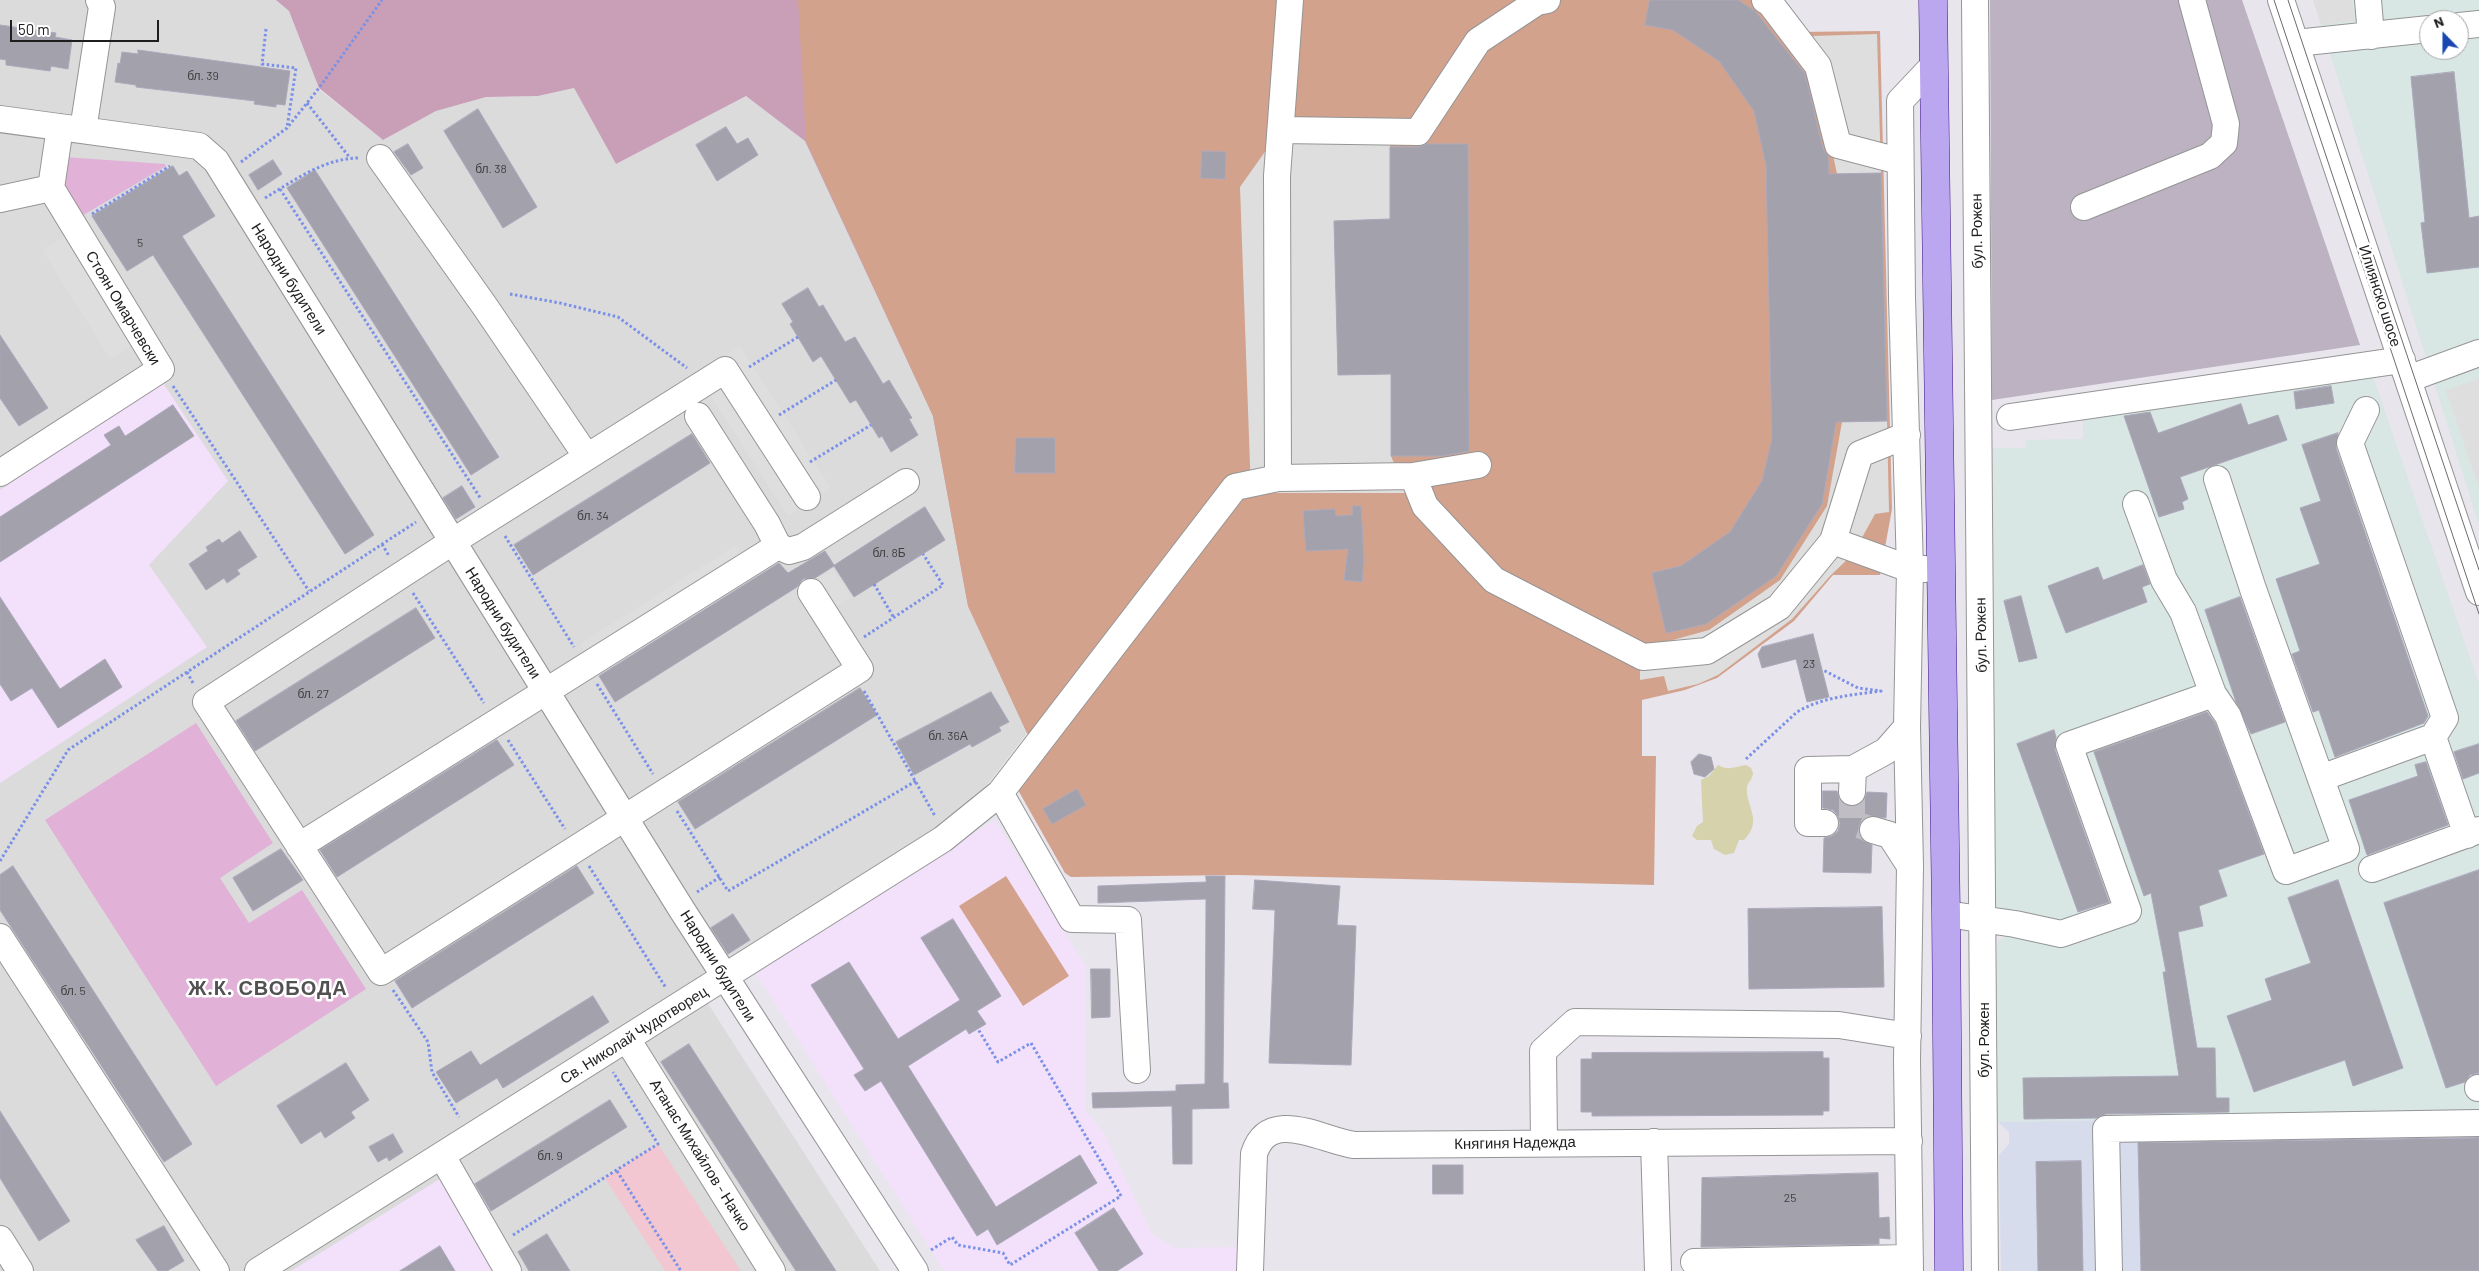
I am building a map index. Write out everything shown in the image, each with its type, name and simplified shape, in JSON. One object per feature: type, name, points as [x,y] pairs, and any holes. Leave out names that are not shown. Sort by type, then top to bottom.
[{"type":"main road","points":[[1933,0],[1949,1271]]},
{"type":"street","points":[[0,199],[51,188],[72,129],[102,7],[99,0]]},
{"type":"street","points":[[1278,478],[1277,176],[1290,0]]},
{"type":"street","points":[[1281,130],[1418,132],[1478,41],[1537,2],[1547,0]]},
{"type":"street","points":[[1765,0],[1770,3],[1818,66],[1838,145],[1899,161]]},
{"type":"street","name":"бул. Рожен","points":[[1975,0],[1984,921],[1985,1271]]},
{"type":"street","points":[[2084,207],[2210,156],[2224,143],[2226,124],[2192,0]]},
{"type":"street","name":"Илиянско шосе","points":[[2281,0],[2479,592]]},
{"type":"street","points":[[2368,0],[2371,36]]},
{"type":"street","points":[[2296,44],[2419,30]]},
{"type":"street","points":[[1694,1262],[1910,1265],[1908,1036],[1910,866],[1907,726],[1910,569],[1899,161],[1900,101],[1933,66]]},
{"type":"street","name":"Народни будители","points":[[0,119],[199,146],[216,160],[452,542],[725,977],[915,1271]]},
{"type":"street","points":[[380,158],[486,308],[587,457]]},
{"type":"street","name":"Стоян Омарчевски","points":[[0,473],[161,369],[51,188]]},
{"type":"street","points":[[2010,417],[2405,369],[2479,353]]},
{"type":"street","points":[[807,497],[725,370],[452,542],[206,702],[381,972],[860,669],[812,592]]},
{"type":"street","points":[[2321,778],[2433,737],[2445,718],[2350,443],[2366,410]]},
{"type":"street","points":[[698,416],[778,546],[789,551],[802,547],[906,482]]},
{"type":"street","points":[[1413,476],[1426,506],[1494,580],[1643,657],[1707,651],[1779,607],[1833,541],[1860,454],[1907,435]]},
{"type":"street","name":"Св. Николай Чудотворец","points":[[258,1271],[943,839],[1000,793],[1038,741],[1235,487],[1278,478],[1413,476],[1478,465]]},
{"type":"street","points":[[2136,504],[2164,580],[2183,612],[2213,694],[2228,716],[2286,871],[2346,849],[2253,589],[2217,479]]},
{"type":"street","points":[[1833,541],[1910,569],[1940,569]]},
{"type":"street","points":[[299,846],[778,546]]},
{"type":"street","points":[[1946,914],[2015,924],[2061,934],[2128,911],[2069,745],[2213,694]]},
{"type":"street","points":[[1825,823],[1808,823],[1808,770],[1852,780],[1886,752],[1907,726]]},
{"type":"street","points":[[2372,869],[2473,832],[2433,737]]},
{"type":"street","points":[[1000,793],[1072,919],[1128,920],[1137,1070]]},
{"type":"street","points":[[1873,830],[1890,835],[1910,866]]},
{"type":"street","points":[[0,937],[216,1271]]},
{"type":"street","points":[[1544,1142],[1543,1051],[1575,1022],[1839,1025],[1908,1036]]},
{"type":"street","name":"Атанас Михайлов - Начко","points":[[627,1039],[772,1271]]},
{"type":"street","points":[[2109,1271],[2106,1130],[2479,1123]]},
{"type":"street","name":"Княгиня Надежда","points":[[1250,1271],[1254,1154],[1257,1143],[1266,1134],[1280,1130],[1303,1128],[1337,1142],[1354,1145],[1544,1142],[1909,1141]]},
{"type":"street","points":[[1654,1142],[1658,1271]]},
{"type":"street","points":[[442,1156],[508,1271]]},
{"type":"street","points":[[0,1238],[20,1271]]},
{"type":"path","points":[[238,164],[287,128],[382,0]]},
{"type":"path","points":[[266,29],[262,64],[296,68],[287,128]]},
{"type":"path","points":[[307,103],[350,158]]},
{"type":"path","points":[[246,210],[314,168],[350,158],[380,158]]},
{"type":"path","points":[[74,225],[171,165],[177,164]]},
{"type":"path","points":[[280,189],[493,517],[664,792],[728,891],[916,781]]},
{"type":"path","points":[[510,294],[560,302],[618,317],[692,372],[703,384]]},
{"type":"path","points":[[730,378],[798,337]]},
{"type":"path","points":[[161,369],[309,591]]},
{"type":"path","points":[[761,426],[836,380]]},
{"type":"path","points":[[792,473],[871,425]]},
{"type":"path","points":[[0,861],[68,750],[433,510]]},
{"type":"path","points":[[382,544],[678,1006]]},
{"type":"path","points":[[847,648],[943,585],[923,554]]},
{"type":"path","points":[[874,584],[894,618]]},
{"type":"path","points":[[1746,759],[1796,712],[1805,707],[1832,698],[1881,691],[1858,688],[1822,670]]},
{"type":"path","points":[[853,674],[879,713],[934,815]]},
{"type":"path","points":[[381,972],[428,1042],[432,1072],[471,1137]]},
{"type":"path","points":[[931,1250],[952,1237],[958,1245],[1003,1253],[1010,1265],[1122,1196],[1031,1043],[998,1062],[978,1029]]},
{"type":"path","points":[[494,1247],[658,1144],[602,1055]]},
{"type":"path","points":[[617,1171],[681,1271]]},
{"type":"shaded area","points":[[0,0],[276,0],[289,11],[320,90],[383,140],[436,111],[486,97],[538,96],[574,88],[616,164],[746,96],[806,141],[933,416],[968,606],[1027,733],[961,819],[696,985],[880,1271],[0,1271]]},
{"type":"shaded area","points":[[276,0],[958,0],[1065,873],[1047,747],[1027,733],[968,606],[933,416],[805,141],[746,96],[616,164],[574,88],[538,96],[486,97],[436,111],[383,140],[319,88],[289,11]]},
{"type":"shaded area","points":[[798,0],[1776,0],[1796,32],[1880,31],[1892,509],[1880,575],[1833,575],[1794,621],[1717,678],[1685,690],[1642,700],[1642,756],[1656,756],[1654,885],[1236,875],[1071,877],[1065,873],[1018,790],[1047,747],[1027,733],[968,606],[933,416],[806,141]]},
{"type":"shaded area","points":[[1990,0],[2242,0],[2360,345],[1992,400]]},
{"type":"shaded area","points":[[2313,0],[2479,0],[2479,525]]},
{"type":"shaded area","points":[[2313,0],[2352,0],[2354,21],[2321,25]]},
{"type":"shaded area","points":[[1877,34],[1881,173],[1837,174],[1818,83],[1794,49],[1812,36]]},
{"type":"shaded area","points":[[1286,122],[1390,144],[1390,219],[1334,221],[1338,375],[1391,374],[1391,456],[1406,493],[1251,493],[1240,187]]},
{"type":"shaded area","points":[[64,157],[165,164],[166,166],[75,220],[57,167]]},
{"type":"shaded area","points":[[76,229],[143,338],[110,359],[42,250]]},
{"type":"shaded area","points":[[740,346],[831,488],[788,516],[696,374]]},
{"type":"shaded area","points":[[2373,377],[2479,684],[2479,1113],[1998,1122],[1997,942],[2016,931],[2016,917],[1996,906],[1992,448],[2026,448],[2026,440],[2083,439],[2083,420]]},
{"type":"shaded area","points":[[2479,379],[2479,488],[2446,390]]},
{"type":"shaded area","points":[[163,383],[228,481],[149,565],[207,647],[0,783],[0,490]]},
{"type":"shaded area","points":[[1887,421],[1889,512],[1875,514],[1853,554],[1831,575],[1792,619],[1718,675],[1698,684],[1668,691],[1664,676],[1640,680],[1640,665],[1644,648],[1709,630],[1780,580],[1827,506],[1842,422]]},
{"type":"shaded area","points":[[736,545],[744,558],[588,657],[580,644]]},
{"type":"shaded area","points":[[833,569],[851,597],[825,614],[808,586]]},
{"type":"shaded area","points":[[196,723],[273,843],[220,878],[249,923],[302,890],[366,989],[216,1086],[45,820]]},
{"type":"shaded area","points":[[1718,765],[1728,768],[1746,765],[1751,768],[1753,773],[1747,787],[1747,794],[1753,826],[1744,840],[1739,840],[1734,853],[1725,855],[1714,849],[1711,840],[1697,840],[1692,836],[1697,826],[1703,822],[1701,780],[1709,776]]},
{"type":"shaded area","points":[[995,820],[1086,967],[1085,1110],[1103,1132],[1152,1234],[1175,1248],[1239,1247],[1239,1271],[944,1271],[754,970]]},
{"type":"shaded area","points":[[1006,876],[1069,976],[1023,1006],[959,906]]},
{"type":"shaded area","points":[[2479,1113],[2479,1271],[2001,1271],[1999,1155],[2009,1144],[2009,1132],[1998,1122]]},
{"type":"shaded area","points":[[658,1144],[741,1271],[665,1271],[605,1178]]},
{"type":"shaded area","points":[[443,1177],[494,1271],[291,1271]]},
{"type":"building","points":[[1650,0],[1738,0],[1755,11],[1805,74],[1823,149],[1828,156],[1829,174],[1881,173],[1887,421],[1836,422],[1822,504],[1776,576],[1706,624],[1666,633],[1652,573],[1681,566],[1730,532],[1762,481],[1772,439],[1766,165],[1754,111],[1719,61],[1673,30],[1645,25]]},
{"type":"building","points":[[0,25],[56,33],[55,37],[72,40],[68,69],[51,66],[50,71],[6,65],[6,60],[0,59]]},
{"type":"building","points":[[138,50],[290,71],[285,105],[276,104],[276,107],[254,104],[255,101],[136,87],[136,85],[115,82],[122,52],[138,54]]},
{"type":"building","points":[[2454,72],[2469,218],[2479,216],[2479,267],[2427,273],[2421,223],[2425,222],[2411,77]]},
{"type":"building","points":[[478,109],[537,207],[503,228],[444,131]]},
{"type":"building","points":[[726,127],[737,144],[748,138],[758,155],[717,181],[696,145]]},
{"type":"building","points":[[408,144],[423,168],[411,175],[394,152]]},
{"type":"building","points":[[1427,144],[1468,144],[1469,451],[1442,456],[1391,456],[1391,374],[1338,375],[1334,221],[1390,219],[1390,147],[1418,147]]},
{"type":"building","points":[[1202,151],[1226,152],[1225,179],[1201,178]]},
{"type":"building","points":[[273,160],[282,174],[258,190],[249,175]]},
{"type":"building","points":[[173,166],[179,176],[187,171],[215,216],[182,236],[374,535],[345,554],[153,255],[127,271],[92,216]]},
{"type":"building","points":[[315,170],[499,457],[471,475],[287,188]]},
{"type":"building","points":[[808,288],[819,307],[823,305],[845,342],[855,337],[883,384],[889,380],[912,418],[909,419],[918,435],[891,452],[882,436],[879,438],[856,400],[850,403],[821,356],[813,362],[790,324],[793,322],[782,304]]},
{"type":"building","points":[[0,335],[48,408],[19,426],[0,398]]},
{"type":"building","points":[[2331,386],[2334,403],[2296,409],[2294,392]]},
{"type":"building","points":[[2241,404],[2248,425],[2278,415],[2287,440],[2180,477],[2188,499],[2182,502],[2184,509],[2159,517],[2124,416],[2150,412],[2158,433]]},
{"type":"building","points":[[173,405],[194,436],[0,562],[0,517],[111,445],[104,435],[119,426],[125,436]]},
{"type":"building","points":[[2338,433],[2336,448],[2428,716],[2424,723],[2335,757],[2319,710],[2313,712],[2292,654],[2300,651],[2276,579],[2320,564],[2300,508],[2321,501],[2302,445]]},
{"type":"building","points":[[692,434],[710,463],[533,575],[514,545]]},
{"type":"building","points":[[1016,438],[1055,438],[1055,473],[1015,473]]},
{"type":"building","points":[[462,486],[475,507],[456,519],[443,498]]},
{"type":"building","points":[[1353,506],[1361,506],[1364,561],[1362,582],[1344,580],[1348,549],[1306,551],[1303,511],[1335,509],[1336,516],[1352,515]]},
{"type":"building","points":[[925,507],[945,540],[854,597],[834,566],[815,578],[803,579],[797,587],[615,702],[599,676],[779,563],[788,573],[825,551],[834,565]]},
{"type":"building","points":[[240,531],[257,557],[237,570],[240,574],[227,583],[224,578],[206,590],[189,564],[208,551],[206,547],[219,539],[222,543]]},
{"type":"building","points":[[2143,565],[2150,584],[2142,587],[2147,602],[2066,633],[2048,586],[2098,567],[2103,580]]},
{"type":"building","points":[[2021,596],[2037,658],[2019,662],[2004,601]]},
{"type":"building","points":[[0,597],[60,689],[105,659],[122,687],[58,728],[32,688],[11,701],[0,684]]},
{"type":"building","points":[[2240,597],[2285,722],[2251,734],[2236,702],[2205,610]]},
{"type":"building","points":[[416,608],[435,638],[255,751],[236,721]]},
{"type":"building","points":[[1813,634],[1829,697],[1807,702],[1796,659],[1762,668],[1758,654],[1762,647]]},
{"type":"building","points":[[860,688],[877,715],[695,829],[678,802]]},
{"type":"building","points":[[991,692],[1009,722],[999,727],[1001,731],[972,747],[970,744],[914,775],[896,742]]},
{"type":"building","points":[[2207,712],[2215,723],[2264,854],[2218,870],[2227,896],[2199,906],[2203,926],[2178,932],[2197,1048],[2215,1048],[2216,1098],[2229,1098],[2229,1112],[2106,1114],[2097,1118],[2024,1119],[2023,1078],[2179,1076],[2163,972],[2166,972],[2151,893],[2144,896],[2094,752]]},
{"type":"building","points":[[2054,730],[2056,737],[2055,750],[2109,902],[2078,912],[2017,744]]},
{"type":"building","points":[[497,740],[514,765],[337,877],[320,850]]},
{"type":"building","points":[[2479,744],[2479,773],[2463,779],[2454,752]]},
{"type":"building","points":[[1699,754],[1711,757],[1714,769],[1705,777],[1694,774],[1691,762]]},
{"type":"building","points":[[2426,762],[2448,825],[2367,855],[2349,800],[2418,776],[2415,765]]},
{"type":"building","points":[[1077,789],[1086,805],[1052,824],[1043,809]]},
{"type":"building","points":[[1823,791],[1837,791],[1839,798],[1844,804],[1852,807],[1864,800],[1867,792],[1887,793],[1886,818],[1869,816],[1862,820],[1859,826],[1859,834],[1862,840],[1872,845],[1871,873],[1823,872],[1824,838],[1832,836],[1838,831],[1840,823],[1838,816],[1833,810],[1823,808]]},
{"type":"building","points":[[281,849],[303,880],[253,911],[233,878]]},
{"type":"building","points":[[13,866],[192,1144],[164,1162],[0,910],[0,875]]},
{"type":"building","points":[[577,866],[594,893],[412,1008],[395,981]]},
{"type":"building","points":[[2479,870],[2479,1073],[2470,1075],[2465,1082],[2446,1088],[2384,903]]},
{"type":"building","points":[[1206,876],[1225,876],[1223,1083],[1228,1083],[1229,1108],[1192,1109],[1192,1164],[1173,1164],[1172,1106],[1093,1108],[1092,1093],[1176,1091],[1176,1085],[1205,1084],[1206,899],[1098,903],[1098,886],[1206,882]]},
{"type":"building","points":[[1255,880],[1340,886],[1337,925],[1356,926],[1351,1065],[1269,1063],[1275,910],[1253,909]]},
{"type":"building","points":[[2338,880],[2403,1068],[2353,1086],[2345,1060],[2254,1092],[2227,1016],[2272,1000],[2265,979],[2311,963],[2288,898]]},
{"type":"building","points":[[1882,907],[1884,987],[1749,989],[1748,909]]},
{"type":"building","points":[[733,914],[750,940],[728,954],[711,928]]},
{"type":"building","points":[[953,919],[1001,996],[977,1011],[986,1024],[969,1034],[966,1029],[908,1066],[996,1207],[1080,1155],[1097,1183],[997,1245],[988,1229],[977,1236],[881,1081],[865,1091],[854,1075],[864,1069],[811,985],[849,962],[898,1039],[960,1000],[921,938]]},
{"type":"building","points":[[1091,969],[1110,969],[1110,1017],[1092,1018]]},
{"type":"building","points":[[593,996],[609,1022],[503,1088],[497,1078],[456,1103],[436,1072],[471,1051],[480,1065]]},
{"type":"building","points":[[689,1044],[836,1271],[796,1271],[661,1062]]},
{"type":"building","points":[[1823,1052],[1823,1058],[1829,1058],[1829,1111],[1823,1111],[1823,1115],[1592,1116],[1592,1112],[1581,1112],[1581,1059],[1592,1059],[1592,1053]]},
{"type":"building","points":[[346,1063],[369,1100],[351,1112],[355,1118],[325,1138],[321,1131],[301,1144],[277,1106]]},
{"type":"building","points":[[610,1100],[627,1127],[491,1211],[475,1184]]},
{"type":"building","points":[[0,1111],[70,1221],[39,1241],[0,1178]]},
{"type":"building","points":[[393,1134],[403,1152],[389,1161],[387,1157],[378,1162],[369,1147]]},
{"type":"building","points":[[2479,1138],[2479,1271],[2141,1271],[2138,1143]]},
{"type":"building","points":[[2081,1161],[2083,1271],[2038,1271],[2036,1162]]},
{"type":"building","points":[[1433,1165],[1463,1165],[1463,1194],[1433,1194]]},
{"type":"building","points":[[1878,1173],[1879,1218],[1889,1217],[1890,1239],[1879,1238],[1879,1244],[1701,1247],[1702,1178]]},
{"type":"building","points":[[1114,1208],[1143,1254],[1117,1271],[1099,1271],[1075,1233]]},
{"type":"building","points":[[164,1226],[184,1261],[167,1271],[158,1271],[136,1240]]},
{"type":"building","points":[[547,1234],[570,1271],[529,1271],[518,1252]]},
{"type":"building","points":[[440,1246],[455,1271],[400,1271]]},
{"type":"tunnel","points":[[1852,792],[1852,823],[1873,830]]},
{"type":"tram line","points":[[2274,0],[2479,614]]},
{"type":"tram line","points":[[2288,0],[2479,570]]},
{"type":"district","name":"Ж.К. СВОБОДА","points":[[268,988]]}]
